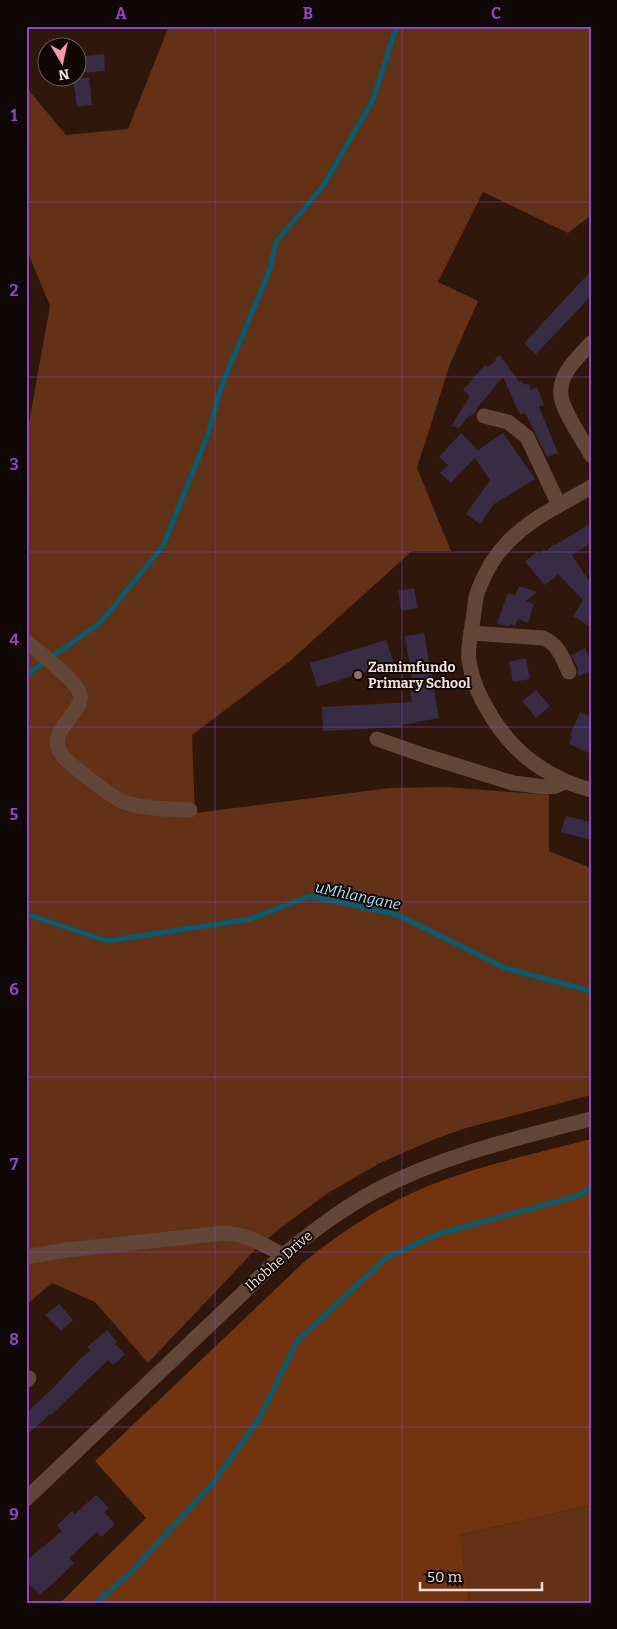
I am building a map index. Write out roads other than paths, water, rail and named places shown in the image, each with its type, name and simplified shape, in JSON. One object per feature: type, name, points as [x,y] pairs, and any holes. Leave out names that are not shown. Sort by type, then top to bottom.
[{"type":"street","points":[[591,343],[566,372],[561,396],[565,408],[591,455]]},
{"type":"street","points":[[484,416],[508,422],[527,437],[559,505]]},
{"type":"street","points":[[591,487],[528,524],[515,534],[500,551],[488,569],[476,596],[468,660],[475,686],[500,731],[534,764],[565,782],[591,790]]},
{"type":"street","points":[[471,633],[543,638],[558,648],[569,672]]},
{"type":"street","points":[[30,644],[80,691],[81,698],[78,706],[58,734],[57,740],[60,753],[115,798],[125,803],[146,807],[190,810]]},
{"type":"street","points":[[377,739],[513,783],[545,787],[556,786],[565,782]]},
{"type":"street","name":"Ihobhe Drive","points":[[26,1499],[283,1255],[322,1224],[377,1190],[405,1177],[468,1153],[591,1119]]},
{"type":"street","points":[[26,1257],[67,1250],[224,1233],[243,1236],[283,1255]]},
{"type":"waterway","points":[[26,675],[100,623],[163,546],[207,437],[222,385],[270,269],[276,242],[323,186],[373,100],[394,34],[399,26]]},
{"type":"waterway","name":"uMhlangane","points":[[26,914],[107,941],[250,919],[310,896],[398,915],[505,968],[591,991]]},
{"type":"waterway","points":[[96,1603],[132,1571],[214,1482],[260,1417],[297,1341],[386,1258],[438,1234],[580,1195],[591,1187]]},
{"type":"place","name":"Zamimfundo Primary School","points":[[358,675]]}]
